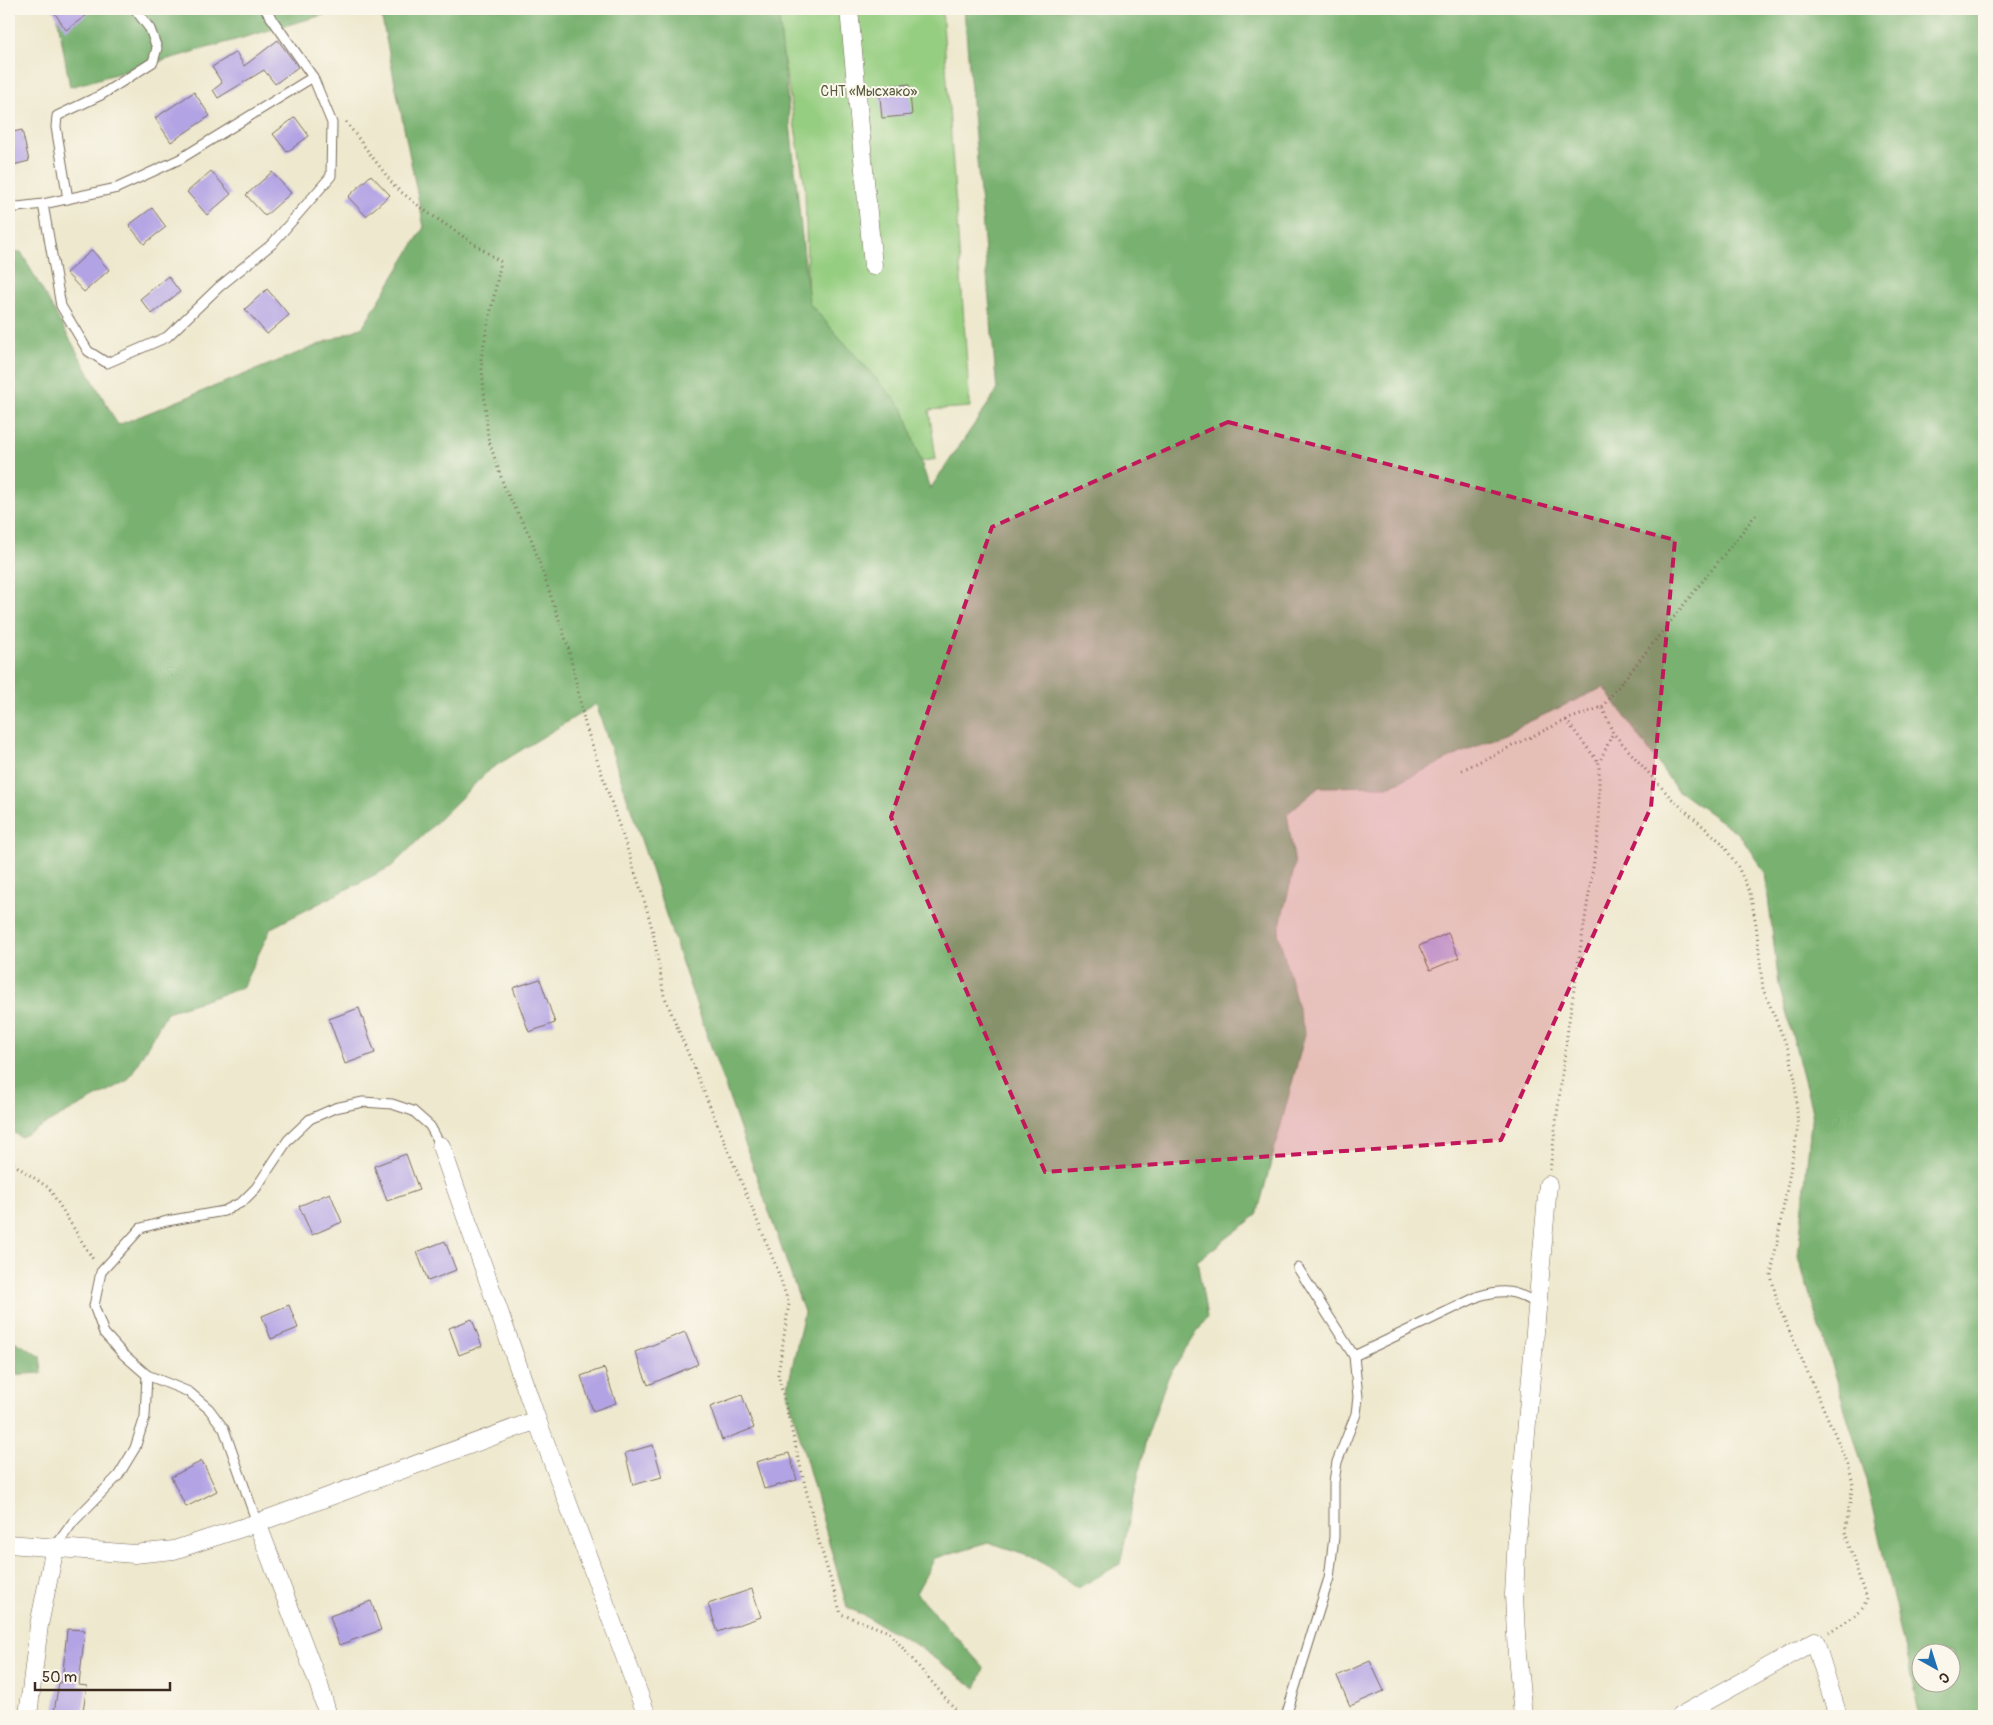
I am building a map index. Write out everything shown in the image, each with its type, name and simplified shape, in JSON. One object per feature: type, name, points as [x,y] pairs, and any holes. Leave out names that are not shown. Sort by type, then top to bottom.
[{"type":"street","points":[[849,9],[873,266]]},
{"type":"street","points":[[441,1146],[537,1420],[647,1716]]},
{"type":"street","points":[[1523,1716],[1514,1595],[1517,1525],[1548,1185]]},
{"type":"street","points":[[9,1544],[134,1554],[174,1550],[257,1522],[537,1420]]},
{"type":"street","points":[[257,1522],[328,1716]]},
{"type":"street","points":[[28,1716],[39,1624],[55,1547]]},
{"type":"street","points":[[1680,1716],[1816,1642],[1838,1716]]},
{"type":"lane","points":[[68,198],[56,126],[57,116],[101,95],[153,62],[157,48],[150,29],[135,9]]},
{"type":"lane","points":[[43,204],[61,306],[88,351],[107,363],[167,337],[219,287],[272,244],[331,176],[332,123],[313,77],[265,9]]},
{"type":"lane","points":[[9,208],[43,204],[117,188],[180,159],[313,77]]},
{"type":"lane","points":[[257,1522],[224,1429],[209,1409],[189,1392],[147,1375],[123,1354],[104,1333],[94,1306],[101,1272],[141,1228],[167,1221],[224,1211],[242,1202],[256,1188],[288,1140],[310,1120],[335,1108],[363,1102],[392,1104],[413,1111],[430,1126],[441,1146]]},
{"type":"lane","points":[[1286,1716],[1329,1578],[1334,1537],[1334,1482],[1337,1462],[1356,1414],[1358,1397],[1354,1356],[1298,1268]]},
{"type":"lane","points":[[1354,1356],[1495,1291],[1511,1291],[1537,1304]]},
{"type":"lane","points":[[55,1547],[73,1522],[118,1476],[135,1448],[145,1418],[147,1375]]},
{"type":"path","points":[[341,115],[395,187],[424,210],[501,262],[481,358],[488,438],[505,489],[531,538],[568,646],[585,724],[643,896],[653,932],[664,995],[776,1266],[789,1304],[778,1374],[817,1535],[841,1614],[889,1632],[961,1716]]},
{"type":"path","points":[[1462,770],[1566,720],[1602,707],[1758,512]]},
{"type":"path","points":[[1602,707],[1613,734],[1671,798],[1722,843],[1738,867],[1750,893],[1756,924],[1763,989],[1789,1051],[1795,1079],[1798,1128],[1771,1275],[1778,1305],[1848,1464],[1853,1484],[1845,1532],[1866,1599],[1858,1613],[1816,1642]]},
{"type":"path","points":[[1566,720],[1599,763]]},
{"type":"path","points":[[1548,1185],[1568,1028],[1599,829],[1599,763],[1613,734]]},
{"type":"path","points":[[9,1161],[49,1188],[101,1272]]},
{"type":"highlighted area","points":[[1228,422],[1675,540],[1651,807],[1501,1140],[1045,1172],[891,817],[992,527]]},
{"type":"green space","points":[[56,9],[344,9],[70,87]]},
{"type":"green space","points":[[380,9],[778,9],[809,303],[904,410],[930,489],[997,391],[964,9],[1984,9],[1984,1716],[1920,1716],[1915,1692],[1960,1692],[1960,1642],[1910,1642],[1910,1672],[1864,1471],[1798,1257],[1812,1111],[1779,985],[1765,873],[1739,834],[1677,790],[1604,687],[1390,786],[1319,787],[1287,814],[1295,865],[1278,933],[1305,1034],[1257,1215],[1197,1261],[1207,1317],[1167,1379],[1146,1439],[1120,1564],[1078,1588],[1034,1557],[988,1542],[935,1558],[916,1593],[984,1668],[976,1688],[909,1640],[847,1607],[787,1391],[804,1312],[686,975],[596,704],[489,770],[392,866],[271,928],[242,988],[167,1012],[128,1080],[21,1137],[9,1130],[9,253],[21,252],[118,425],[363,327],[424,227]]},
{"type":"green space","name":"СНТ «Мысхако»","points":[[775,9],[942,9],[970,407],[929,410],[936,459],[896,466],[809,353],[805,187]]},
{"type":"green space","points":[[9,1338],[40,1356],[42,1373],[9,1375]]},
{"type":"building","points":[[52,9],[95,9],[66,30]]},
{"type":"building","points":[[278,40],[298,67],[275,84],[264,70],[218,98],[213,90],[222,83],[212,67],[236,52],[244,66]]},
{"type":"building","points":[[909,84],[912,115],[882,118],[879,87]]},
{"type":"building","points":[[194,92],[210,116],[171,142],[155,118]]},
{"type":"building","points":[[295,117],[309,136],[287,152],[273,134]]},
{"type":"building","points":[[22,130],[29,161],[9,166],[9,133]]},
{"type":"building","points":[[211,171],[231,194],[207,215],[187,192]]},
{"type":"building","points":[[272,172],[291,193],[265,216],[246,195]]},
{"type":"building","points":[[371,175],[390,195],[366,216],[348,197]]},
{"type":"building","points":[[152,208],[166,227],[144,244],[129,225]]},
{"type":"building","points":[[92,250],[109,270],[84,292],[66,273]]},
{"type":"building","points":[[168,276],[180,292],[152,314],[140,299]]},
{"type":"building","points":[[267,289],[289,315],[267,334],[245,309]]},
{"type":"building","points":[[1448,933],[1459,958],[1430,970],[1419,946]]},
{"type":"building","points":[[540,979],[555,1023],[529,1032],[513,988]]},
{"type":"building","points":[[359,1008],[375,1053],[345,1064],[329,1019]]},
{"type":"building","points":[[406,1154],[419,1190],[387,1201],[374,1166]]},
{"type":"building","points":[[330,1193],[342,1222],[312,1235],[299,1206]]},
{"type":"building","points":[[445,1241],[456,1270],[428,1281],[417,1252]]},
{"type":"building","points":[[289,1305],[298,1328],[271,1339],[262,1316]]},
{"type":"building","points":[[472,1319],[482,1346],[459,1355],[449,1328]]},
{"type":"building","points":[[685,1332],[698,1364],[648,1385],[635,1352]]},
{"type":"building","points":[[604,1368],[616,1403],[593,1411],[581,1376]]},
{"type":"building","points":[[742,1395],[754,1428],[722,1440],[710,1407]]},
{"type":"building","points":[[653,1445],[662,1477],[633,1485],[625,1453]]},
{"type":"building","points":[[789,1453],[797,1480],[764,1489],[756,1462]]},
{"type":"building","points":[[202,1461],[217,1491],[186,1507],[171,1477]]},
{"type":"building","points":[[752,1589],[761,1617],[718,1632],[708,1604]]},
{"type":"building","points":[[371,1601],[381,1630],[339,1645],[330,1616]]},
{"type":"building","points":[[67,1629],[85,1630],[79,1685],[87,1686],[82,1716],[54,1712],[59,1682],[62,1682]]},
{"type":"building","points":[[1370,1661],[1384,1691],[1350,1706],[1337,1676]]}]
